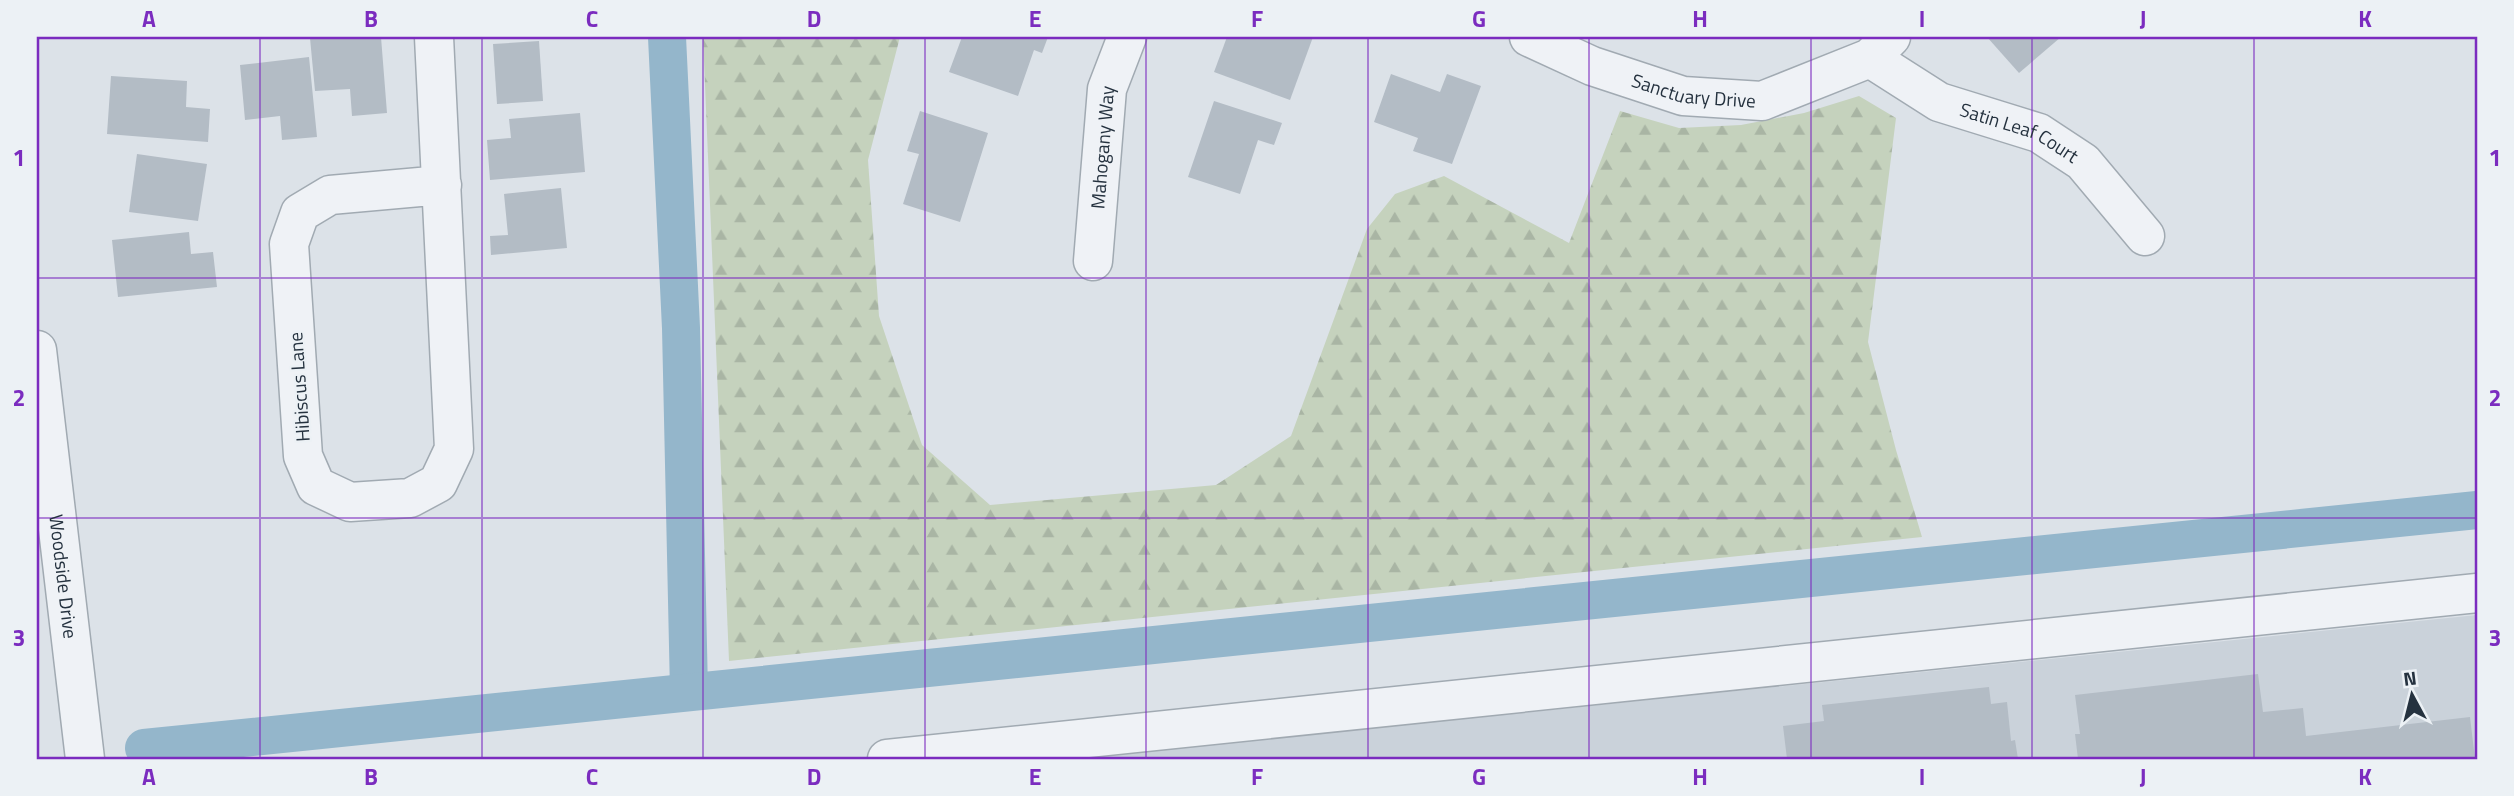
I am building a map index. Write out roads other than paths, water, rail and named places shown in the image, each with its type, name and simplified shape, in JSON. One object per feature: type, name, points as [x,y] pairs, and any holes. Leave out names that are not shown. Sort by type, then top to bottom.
[{"type":"street","name":"Hibiscus Lane","points":[[434,37],[442,185],[454,449],[438,483],[410,498],[350,502],[316,486],[303,456],[289,244],[300,213],[330,195],[442,185]]},
{"type":"street","name":"Mahogany Way","points":[[1093,261],[1107,89],[1126,37]]},
{"type":"street","name":"Sanctuary Drive","points":[[1530,37],[1592,66],[1683,96],[1762,101],[1880,48]]},
{"type":"street","name":"Satin Leaf Court","points":[[1880,48],[1939,102],[2039,133],[2083,162],[2145,236]]},
{"type":"street","name":"Woodside Drive","points":[[37,350],[53,636],[85,759]]},
{"type":"street","points":[[887,759],[2477,593]]},
{"type":"waterway","points":[[667,37],[681,328],[689,691]]},
{"type":"waterway","points":[[144,748],[2477,510]]}]
